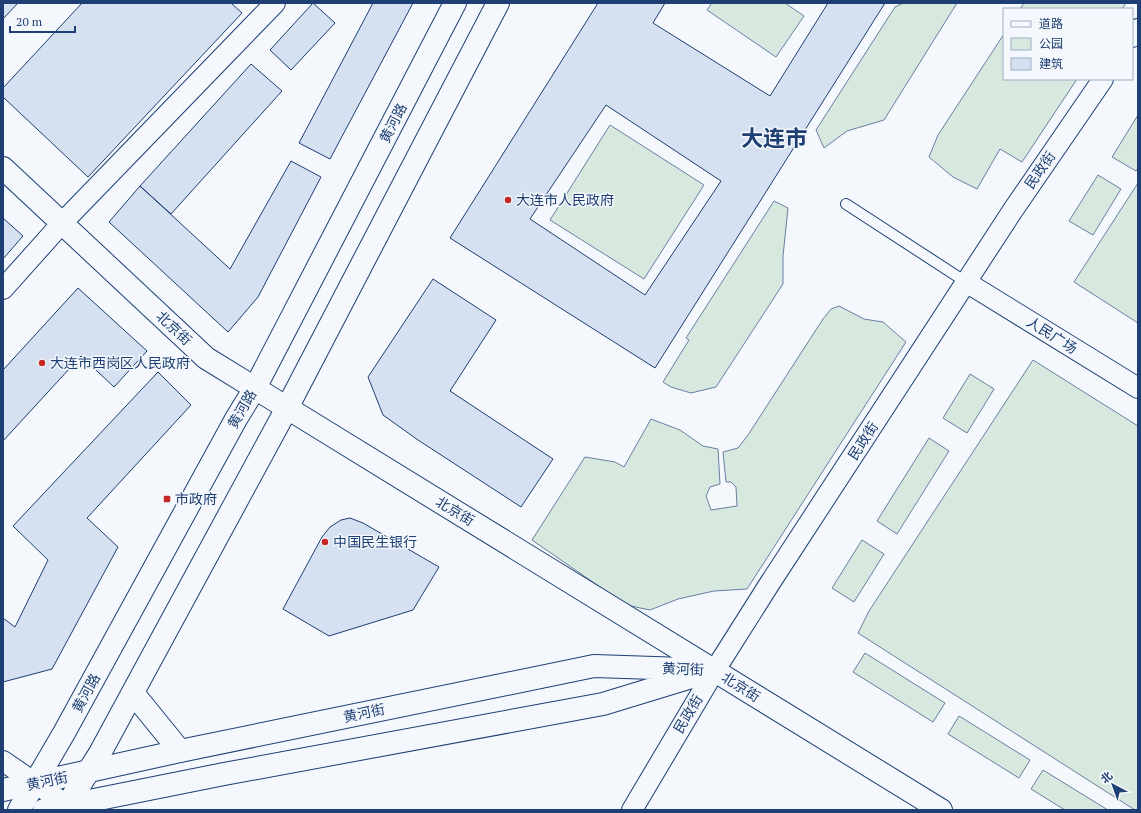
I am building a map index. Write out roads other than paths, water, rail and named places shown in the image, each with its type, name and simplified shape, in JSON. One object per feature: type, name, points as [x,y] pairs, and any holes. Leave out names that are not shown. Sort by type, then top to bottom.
[{"type":"main road","name":"黄河路","points":[[19,810],[64,733],[232,426],[255,388],[455,3]]},
{"type":"main road","points":[[68,808],[133,693],[287,408],[498,3]]},
{"type":"main road","name":"北京街","points":[[3,168],[206,358],[941,810]]},
{"type":"main road","name":"黄河街","points":[[3,790],[180,751],[594,666],[715,670]]},
{"type":"main road","name":"黄河街","points":[[44,810],[68,808],[216,775],[603,704],[715,670]]},
{"type":"main road","points":[[133,693],[180,751]]},
{"type":"street","points":[[3,289],[62,223],[275,3]]},
{"type":"street","name":"民政街","points":[[632,810],[715,670],[1013,210],[1102,80]]},
{"type":"street","name":"人民广场","points":[[966,282],[1138,388]]},
{"type":"street","points":[[3,760],[68,808]]},
{"type":"lane","points":[[846,204],[966,282]]},
{"type":"place","name":"大连市人民政府","points":[[508,200]]},
{"type":"place","name":"大连市西岗区人民政府","points":[[42,363]]},
{"type":"place","name":"市政府","points":[[167,499]]},
{"type":"place","name":"中国民生银行","points":[[325,542]]},
{"type":"district","name":"大连市","points":[[774,138]]}]
